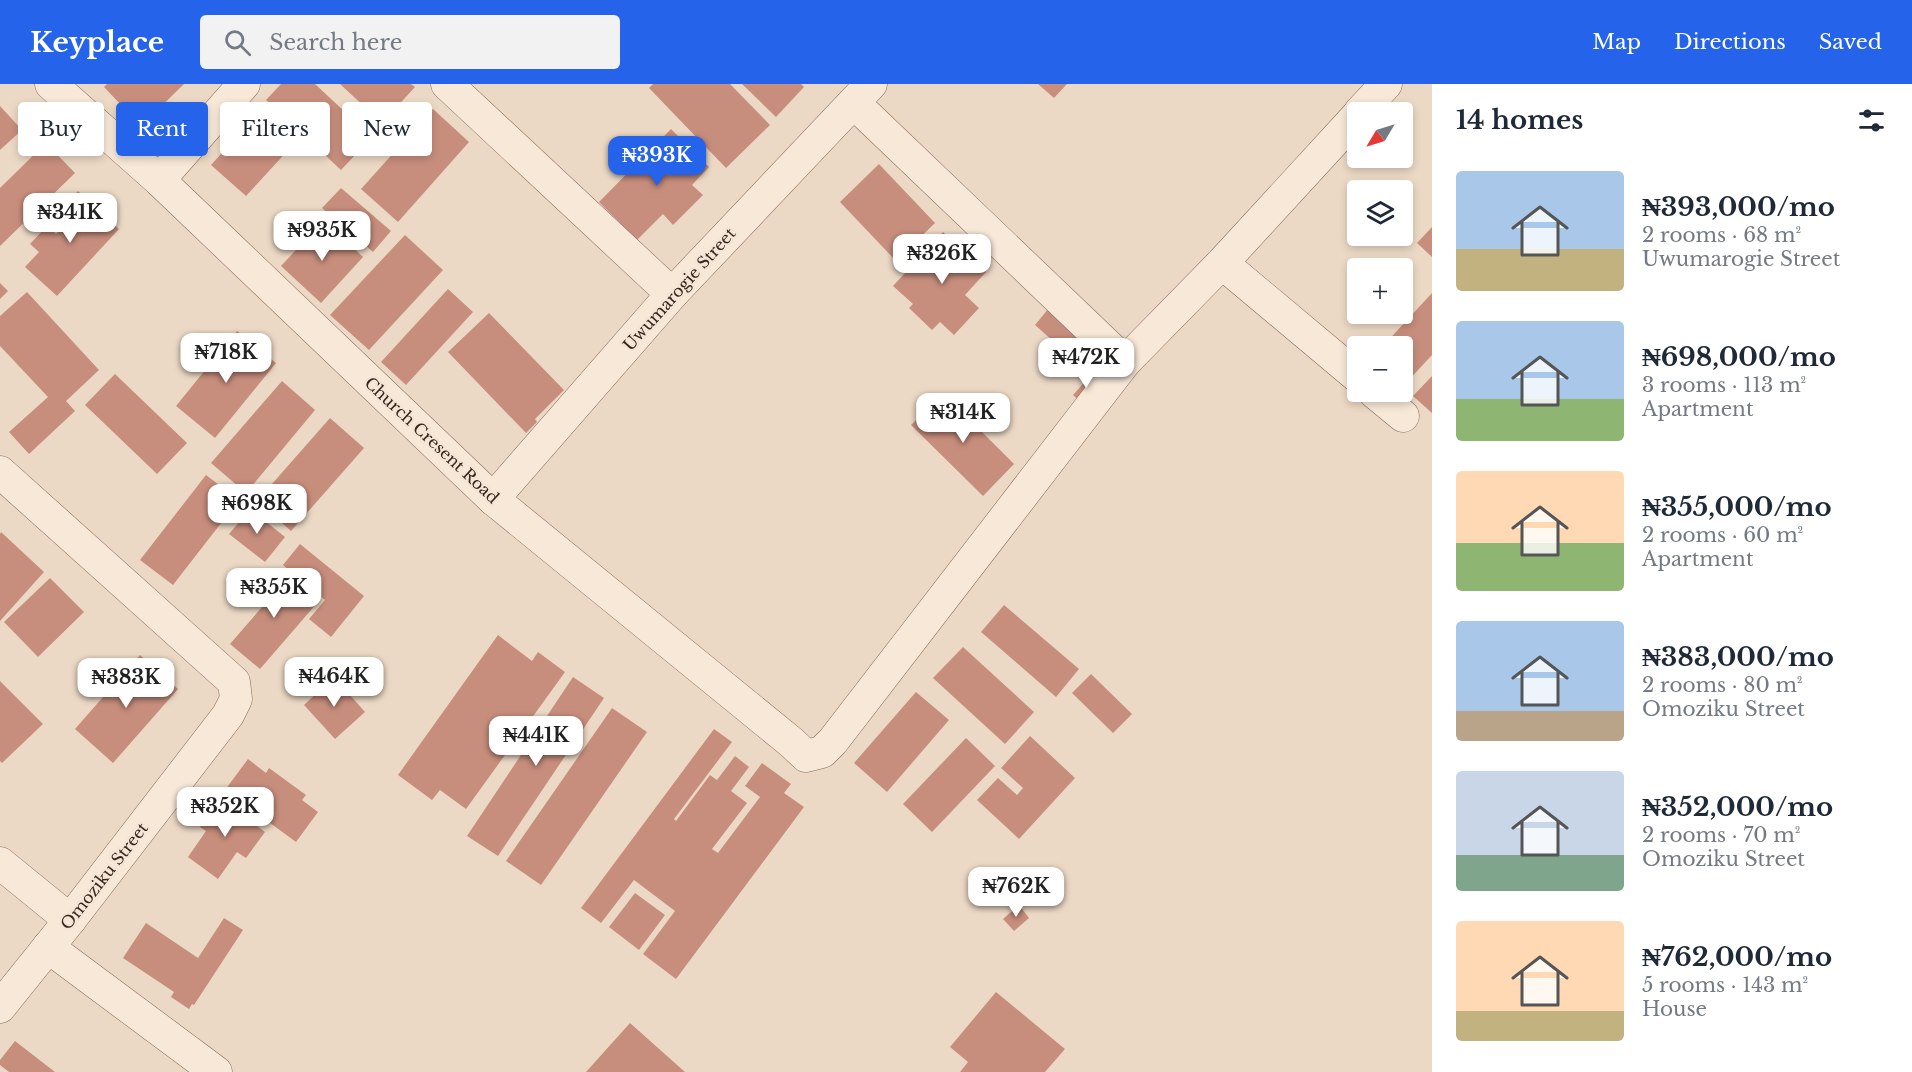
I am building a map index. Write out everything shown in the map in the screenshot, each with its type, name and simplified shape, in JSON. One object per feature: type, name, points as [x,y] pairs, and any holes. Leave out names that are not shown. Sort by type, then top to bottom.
[{"type":"street","name":"Church Cresent Road","points":[[51,84],[159,180],[492,499],[806,756],[822,752],[833,741],[1125,362]]},
{"type":"street","points":[[159,180],[244,84]]},
{"type":"street","points":[[447,84],[672,294]]},
{"type":"street","points":[[1370,102],[1386,84]]},
{"type":"street","points":[[862,93],[1125,362],[1222,263],[1347,127]]},
{"type":"street","name":"Uwumarogie Street","points":[[492,499],[672,294],[862,93]]},
{"type":"street","points":[[1222,263],[1347,368]]},
{"type":"street","points":[[1386,402],[1403,416]]},
{"type":"street","name":"Omoziku Street","points":[[0,472],[234,682],[236,699],[228,715],[0,1007]]},
{"type":"street","points":[[0,863],[70,920]]},
{"type":"street","points":[[48,947],[216,1072]]},
{"type":"building","points":[[107,84],[184,84],[166,102],[118,102],[104,87]]},
{"type":"building","points":[[281,84],[315,84],[342,109],[342,156],[354,156],[341,170],[326,156],[330,156],[330,102],[268,102],[266,100]]},
{"type":"building","points":[[340,84],[411,84],[415,87],[401,102],[359,102]]},
{"type":"building","points":[[653,84],[730,84],[770,125],[726,168],[649,88]]},
{"type":"building","points":[[742,84],[801,84],[804,87],[776,117]]},
{"type":"building","points":[[1038,84],[1067,84],[1054,98]]},
{"type":"building","points":[[0,106],[18,126],[18,134],[0,150]]},
{"type":"building","points":[[432,110],[469,142],[398,222],[361,189],[391,156],[432,156]]},
{"type":"building","points":[[671,129],[709,167],[692,185],[703,195],[673,225],[663,214],[637,240],[599,202]]},
{"type":"building","points":[[220,155],[283,156],[246,196],[211,165]]},
{"type":"building","points":[[33,156],[59,156],[75,173],[0,246],[0,188]]},
{"type":"building","points":[[879,164],[935,223],[896,261],[840,202]]},
{"type":"building","points":[[341,188],[391,231],[373,252],[322,208]]},
{"type":"building","points":[[78,191],[119,229],[57,296],[25,267],[39,252],[30,244],[47,226],[56,234],[67,223],[57,213]]},
{"type":"building","points":[[324,220],[363,257],[321,303],[281,266]]},
{"type":"building","points":[[1432,227],[1432,257],[1417,243]]},
{"type":"building","points":[[943,232],[986,272],[965,295],[979,308],[954,335],[940,322],[932,330],[909,308],[913,304],[893,286]]},
{"type":"building","points":[[405,235],[443,270],[369,350],[330,315]]},
{"type":"building","points":[[0,283],[8,291],[0,299]]},
{"type":"building","points":[[448,289],[473,312],[406,385],[381,362]]},
{"type":"building","points":[[27,292],[99,370],[66,401],[75,411],[29,454],[9,432],[48,397],[0,346],[0,316]]},
{"type":"building","points":[[1432,293],[1432,355],[1413,376],[1413,336],[1392,336],[1403,324],[1413,324],[1413,314]]},
{"type":"building","points":[[1049,308],[1086,339],[1071,357],[1035,325]]},
{"type":"building","points":[[489,313],[564,390],[535,419],[537,422],[526,433],[448,352]]},
{"type":"building","points":[[237,331],[276,363],[215,438],[176,406]]},
{"type":"building","points":[[115,374],[187,443],[157,474],[85,405]]},
{"type":"building","points":[[1090,376],[1098,384],[1081,402],[1073,395]]},
{"type":"building","points":[[1432,376],[1432,413],[1413,396]]},
{"type":"building","points":[[282,381],[315,410],[246,493],[211,463]]},
{"type":"building","points":[[943,393],[1014,464],[983,496],[911,425]]},
{"type":"building","points":[[330,418],[364,448],[291,531],[257,501]]},
{"type":"building","points":[[206,475],[239,500],[173,585],[140,560]]},
{"type":"building","points":[[250,509],[285,537],[265,562],[229,534]]},
{"type":"building","points":[[1,532],[44,572],[0,621],[0,534]]},
{"type":"building","points":[[300,544],[364,596],[331,637],[309,619],[325,600],[283,565]]},
{"type":"building","points":[[279,569],[318,602],[260,669],[230,644],[262,607],[253,599]]},
{"type":"building","points":[[50,578],[84,612],[38,657],[4,622]]},
{"type":"building","points":[[1004,605],[1079,669],[1056,697],[981,632]]},
{"type":"building","points":[[498,635],[532,661],[538,652],[565,672],[466,809],[440,790],[432,800],[398,775]]},
{"type":"building","points":[[963,647],[1034,712],[1005,744],[933,678]]},
{"type":"building","points":[[140,655],[178,689],[113,763],[75,729]]},
{"type":"building","points":[[1091,674],[1132,714],[1113,733],[1072,693]]},
{"type":"building","points":[[334,677],[365,712],[335,739],[304,705]]},
{"type":"building","points":[[573,677],[604,698],[498,856],[467,836]]},
{"type":"building","points":[[0,681],[43,724],[2,763],[0,761]]},
{"type":"building","points":[[916,692],[949,720],[887,792],[854,763]]},
{"type":"building","points":[[612,708],[647,732],[541,885],[506,861]]},
{"type":"building","points":[[714,729],[732,742],[674,819],[676,821],[710,775],[717,780],[735,756],[749,767],[731,791],[747,803],[712,849],[718,853],[760,797],[745,786],[762,763],[791,784],[784,793],[804,807],[676,979],[643,954],[675,911],[634,880],[601,923],[581,908]]},
{"type":"building","points":[[1030,736],[1075,778],[1019,839],[977,800],[998,778],[1017,795],[1023,788],[1001,768]]},
{"type":"building","points":[[966,738],[995,766],[932,832],[903,804]]},
{"type":"building","points":[[248,759],[266,773],[269,768],[306,795],[302,800],[318,812],[296,842],[225,790]]},
{"type":"building","points":[[219,801],[226,806],[229,802],[259,824],[257,826],[265,832],[246,858],[237,852],[218,879],[188,857],[206,831],[200,827]]},
{"type":"building","points":[[635,893],[665,915],[639,950],[609,927]]},
{"type":"building","points":[[1019,905],[1029,918],[1014,931],[1003,919]]},
{"type":"building","points":[[224,918],[243,930],[194,1005],[192,1004],[189,1009],[171,997],[174,992],[123,958],[146,923],[198,958]]},
{"type":"building","points":[[996,992],[1065,1049],[1045,1072],[960,1072],[968,1062],[950,1047]]},
{"type":"building","points":[[630,1023],[685,1072],[586,1072]]},
{"type":"building","points":[[15,1041],[55,1072],[9,1072],[0,1065],[0,1060]]}]
